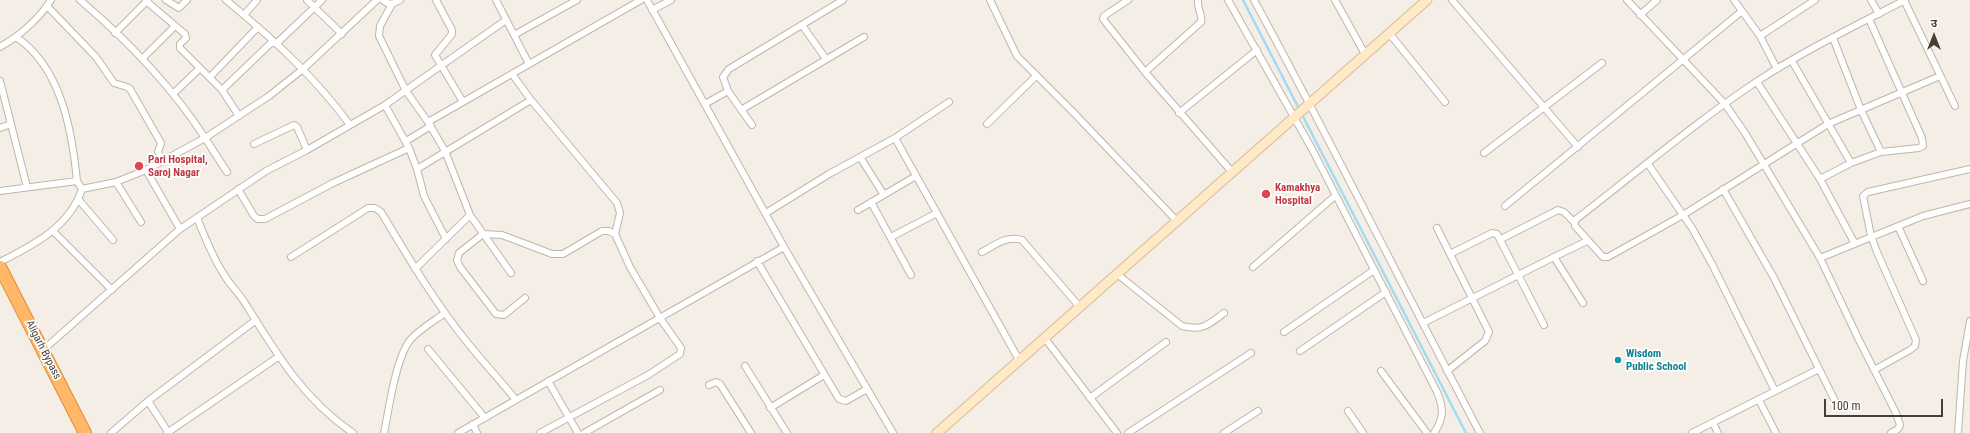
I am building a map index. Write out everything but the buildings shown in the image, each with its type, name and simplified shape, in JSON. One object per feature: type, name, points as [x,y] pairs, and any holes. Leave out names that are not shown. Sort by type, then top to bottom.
[{"type":"highway","name":"Aligarh Bypass","points":[[0,267],[83,432]]},
{"type":"main road","points":[[937,433],[1117,274],[1176,219],[1232,172],[1427,0]]},
{"type":"street","points":[[0,47],[16,37],[47,6],[51,0]]},
{"type":"street","points":[[80,0],[142,59],[173,94],[183,106],[227,172]]},
{"type":"street","points":[[166,0],[179,8],[186,0]]},
{"type":"street","points":[[227,0],[303,69],[335,104],[350,125]]},
{"type":"street","points":[[244,15],[257,0]]},
{"type":"street","points":[[307,0],[342,34]]},
{"type":"street","points":[[222,90],[322,0]]},
{"type":"street","points":[[82,189],[116,182],[146,170],[205,138],[269,96],[303,69],[377,0]]},
{"type":"street","points":[[383,0],[392,4]]},
{"type":"street","points":[[400,0],[392,4],[380,26],[379,36],[406,91],[430,124],[445,151],[470,215],[511,272]]},
{"type":"street","points":[[436,0],[452,30],[452,34],[435,53],[436,58],[463,102]]},
{"type":"street","points":[[514,35],[578,0]]},
{"type":"street","points":[[406,141],[463,102],[640,0]]},
{"type":"street","points":[[647,0],[784,247],[893,433]]},
{"type":"street","points":[[652,10],[671,0]]},
{"type":"street","points":[[752,125],[728,91],[723,77],[729,69],[843,0]]},
{"type":"street","points":[[990,0],[1017,56],[1176,219]]},
{"type":"street","points":[[1128,0],[1104,16],[1103,19],[1179,113],[1232,172]]},
{"type":"street","points":[[1145,72],[1202,21],[1198,10],[1198,0]]},
{"type":"street","points":[[1228,0],[1257,50],[1300,111],[1396,274],[1480,433]]},
{"type":"street","points":[[1254,0],[1300,111],[1312,149],[1386,292],[1441,404],[1442,419],[1434,433]]},
{"type":"street","points":[[1335,0],[1364,54]]},
{"type":"street","points":[[1452,0],[1578,146]]},
{"type":"street","points":[[1627,0],[1683,62],[1725,104],[1764,165],[1820,258],[1899,420],[1898,429],[1891,433]]},
{"type":"street","points":[[1640,15],[1657,0]]},
{"type":"street","points":[[1734,0],[1760,36],[1777,69]]},
{"type":"street","points":[[1760,36],[1815,0]]},
{"type":"street","points":[[1871,0],[1879,14]]},
{"type":"street","points":[[1574,222],[1725,104],[1757,82],[1777,69],[1904,0],[1955,106]]},
{"type":"street","points":[[115,33],[147,1],[186,37],[180,48],[222,90],[239,116]]},
{"type":"street","points":[[498,1],[506,20],[529,64]]},
{"type":"street","points":[[47,6],[96,58],[114,83],[130,89],[161,143],[158,152],[162,161]]},
{"type":"street","points":[[1505,206],[1683,62],[1742,12]]},
{"type":"street","points":[[1820,179],[1851,163],[1881,152],[1920,148],[1923,146],[1922,138],[1869,19]]},
{"type":"street","points":[[43,350],[180,229],[266,171],[307,150],[385,105],[506,20]]},
{"type":"street","points":[[802,24],[826,59]]},
{"type":"street","points":[[142,59],[175,26]]},
{"type":"street","points":[[210,77],[258,27]]},
{"type":"street","points":[[1389,33],[1445,102]]},
{"type":"street","points":[[16,37],[36,52],[57,89],[73,146],[77,180],[82,189]]},
{"type":"street","points":[[741,110],[864,37]]},
{"type":"street","points":[[1833,38],[1861,110],[1881,152]]},
{"type":"street","points":[[1179,113],[1257,50]]},
{"type":"street","points":[[1792,61],[1851,163]]},
{"type":"street","points":[[1484,153],[1602,63]]},
{"type":"street","points":[[173,94],[200,68]]},
{"type":"street","points":[[512,74],[531,100],[617,203],[620,213],[615,234],[630,267],[660,318],[681,348],[680,354],[648,375],[569,416],[540,433]]},
{"type":"street","points":[[987,124],[1036,76]]},
{"type":"street","points":[[1501,239],[1558,210],[1564,212],[1574,222],[1575,226],[1587,241],[1603,257],[1608,258],[1683,215],[1828,124],[1940,76]]},
{"type":"street","points":[[0,81],[27,187]]},
{"type":"street","points":[[1757,82],[1820,179],[1854,244]]},
{"type":"street","points":[[705,104],[728,91]]},
{"type":"street","points":[[417,169],[531,100]]},
{"type":"street","points":[[766,213],[860,157],[896,138],[949,102]]},
{"type":"street","points":[[385,105],[410,148],[424,196],[446,239]]},
{"type":"street","points":[[0,128],[11,124]]},
{"type":"street","points":[[254,144],[294,125],[297,127],[307,150]]},
{"type":"street","points":[[896,138],[1019,360]]},
{"type":"street","points":[[238,189],[258,219],[265,219],[333,182],[410,148]]},
{"type":"street","points":[[860,157],[884,195]]},
{"type":"street","points":[[1648,164],[1683,215],[1715,270],[1775,391]]},
{"type":"street","points":[[1874,370],[1910,350],[1915,346],[1916,340],[1872,236],[1863,199],[1866,194],[1970,169]]},
{"type":"street","points":[[146,170],[180,229]]},
{"type":"street","points":[[858,210],[916,176]]},
{"type":"street","points":[[0,191],[77,180]]},
{"type":"street","points":[[116,182],[141,222]]},
{"type":"street","points":[[0,262],[36,243],[53,231],[78,199],[82,189]]},
{"type":"street","points":[[1723,189],[1774,278],[1834,401]]},
{"type":"street","points":[[1253,267],[1335,196]]},
{"type":"street","points":[[78,199],[113,240]]},
{"type":"street","points":[[871,202],[911,275]]},
{"type":"street","points":[[1820,258],[1924,216],[1970,204]]},
{"type":"street","points":[[292,258],[368,208],[375,208],[381,212],[415,269],[445,313],[467,342],[516,400]]},
{"type":"street","points":[[891,238],[937,212]]},
{"type":"street","points":[[415,269],[470,215]]},
{"type":"street","points":[[197,218],[210,250],[223,275],[244,300],[278,357],[309,396],[329,415],[353,433]]},
{"type":"street","points":[[1898,226],[1923,281]]},
{"type":"street","points":[[1437,228],[1471,299],[1489,332],[1488,338],[1447,371]]},
{"type":"street","points":[[53,231],[112,290]]},
{"type":"street","points":[[525,298],[504,314],[496,314],[460,267],[456,260],[459,253],[483,234],[502,235],[552,254],[563,254],[586,242],[602,231],[609,231],[615,234]]},
{"type":"street","points":[[1450,254],[1492,233],[1497,234],[1501,239],[1544,325]]},
{"type":"street","points":[[982,252],[1007,238],[1022,240],[1080,306]]},
{"type":"street","points":[[1423,323],[1587,241]]},
{"type":"street","points":[[458,433],[757,261],[784,247]]},
{"type":"street","points":[[1554,257],[1583,304]]},
{"type":"street","points":[[757,261],[839,399],[846,401],[867,389]]},
{"type":"street","points":[[1284,332],[1374,270]]},
{"type":"street","points":[[1117,274],[1182,326],[1194,328],[1204,327],[1224,313]]},
{"type":"street","points":[[1300,351],[1386,292]]},
{"type":"street","points":[[384,433],[400,360],[405,347],[412,338],[445,313]]},
{"type":"street","points":[[111,433],[148,401],[256,320]]},
{"type":"street","points":[[1958,433],[1963,361],[1970,321]]},
{"type":"street","points":[[1044,338],[1117,433]]},
{"type":"street","points":[[1090,398],[1166,342]]},
{"type":"street","points":[[428,349],[485,418]]},
{"type":"street","points":[[1128,433],[1251,353]]},
{"type":"street","points":[[148,401],[167,433],[278,357]]},
{"type":"street","points":[[745,366],[787,433]]},
{"type":"street","points":[[1692,433],[1819,369]]},
{"type":"street","points":[[1382,372],[1427,433]]},
{"type":"street","points":[[770,408],[824,375]]},
{"type":"street","points":[[548,382],[578,433]]},
{"type":"street","points":[[709,385],[716,382],[720,384],[751,433]]},
{"type":"street","points":[[584,433],[660,390]]},
{"type":"street","points":[[1759,400],[1776,433]]},
{"type":"street","points":[[1224,433],[1258,411]]},
{"type":"street","points":[[1348,411],[1363,433]]},
{"type":"street","points":[[1713,423],[1718,433]]},
{"type":"street","points":[[473,424],[477,433]]},
{"type":"waterway","points":[[1243,0],[1466,433]]},
{"type":"place","name":"Pari Hospital, Saroj Nagar","points":[[139,166]]},
{"type":"place","name":"Kamakhya Hospital","points":[[1266,194]]},
{"type":"place","name":"Wisdom Public School","points":[[1618,360]]}]
